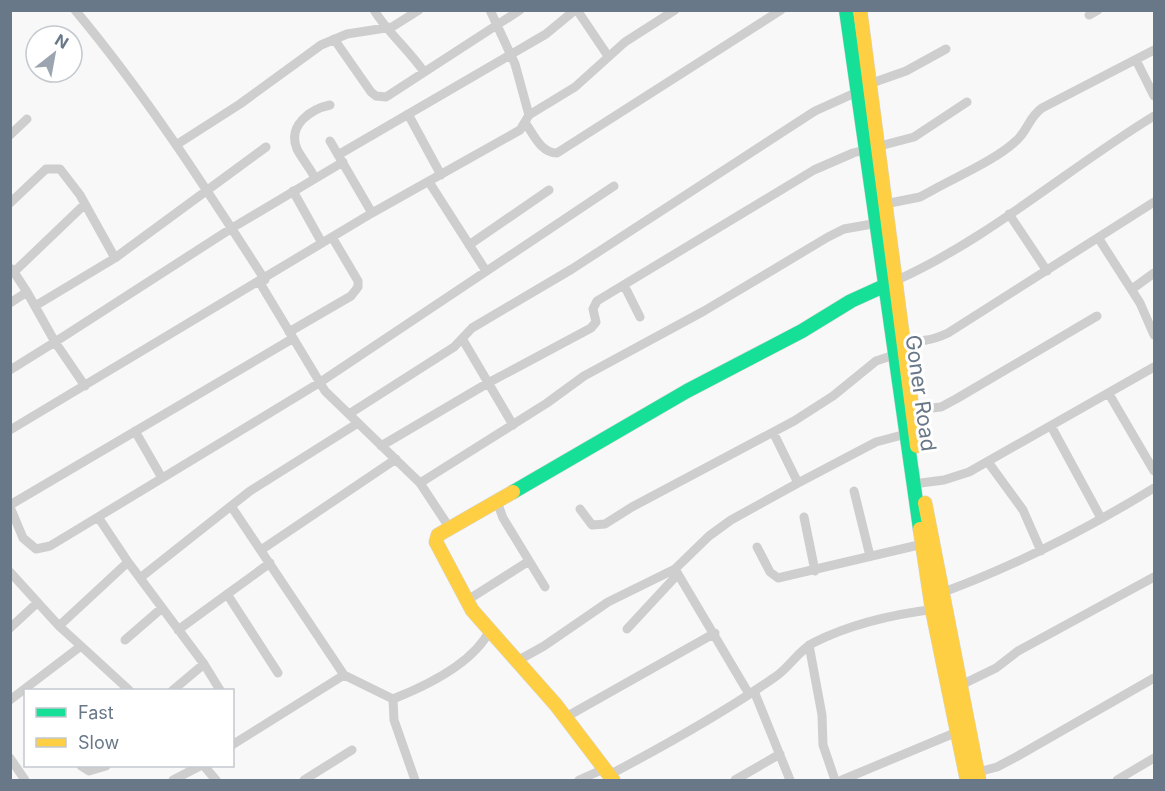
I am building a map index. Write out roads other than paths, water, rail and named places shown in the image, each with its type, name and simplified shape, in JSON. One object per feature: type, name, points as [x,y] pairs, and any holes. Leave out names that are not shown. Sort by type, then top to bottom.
[{"type":"street","points":[[75,10],[136,88],[232,228],[319,382],[420,483],[449,527]]},
{"type":"street","points":[[374,10],[385,28],[408,50],[424,72]]},
{"type":"street","points":[[176,145],[334,39],[400,24],[419,10]]},
{"type":"street","points":[[490,10],[512,54],[527,119],[543,148],[550,153],[557,153],[781,10]]},
{"type":"street","points":[[334,39],[376,96],[386,97],[499,26],[520,10]]},
{"type":"street","points":[[10,370],[232,228],[315,178],[340,158],[408,114],[546,34],[576,10],[608,56]]},
{"type":"street","points":[[10,430],[372,213],[520,130],[527,119],[574,87],[608,56],[675,10]]},
{"type":"street","name":"Goner Road","points":[[846,10],[863,88],[872,150],[878,223],[902,339],[912,410],[917,484]]},
{"type":"street","name":"Goner Road","points":[[860,10],[863,88]]},
{"type":"street","points":[[349,414],[462,340],[472,328],[582,263],[815,111],[906,71],[946,49]]},
{"type":"street","points":[[885,204],[920,197],[1001,151],[1018,140],[1032,115],[1042,108],[1155,50]]},
{"type":"street","points":[[1136,60],[1155,96]]},
{"type":"street","points":[[381,446],[488,383],[591,328],[596,322],[594,304],[814,170],[914,137],[967,102]]},
{"type":"street","points":[[315,178],[297,148],[296,131],[302,119],[311,111],[330,105]]},
{"type":"street","points":[[408,114],[441,175]]},
{"type":"street","points":[[609,775],[566,717],[466,601],[436,542],[438,535],[496,499],[523,488],[592,444],[802,331],[851,301],[944,259],[1114,140],[1155,116]]},
{"type":"street","points":[[10,135],[27,119]]},
{"type":"street","points":[[330,141],[372,213]]},
{"type":"street","points":[[35,306],[115,258],[266,147]]},
{"type":"street","name":"Goner Road","points":[[872,150],[885,204],[894,355],[906,434],[917,484],[938,609],[974,778]]},
{"type":"street","points":[[10,203],[46,169],[54,167],[60,169],[85,204],[115,258]]},
{"type":"street","points":[[429,182],[486,271]]},
{"type":"street","points":[[332,237],[358,281],[358,287],[351,296],[10,506],[22,538],[36,549],[50,546],[319,382],[614,186]]},
{"type":"street","points":[[469,245],[549,190]]},
{"type":"street","points":[[292,191],[322,243]]},
{"type":"street","points":[[902,339],[918,342],[934,340],[1155,202]]},
{"type":"street","points":[[85,204],[12,269],[55,342],[85,386]]},
{"type":"street","points":[[1009,214],[1047,271]]},
{"type":"street","points":[[420,483],[513,425],[584,376],[704,311],[828,237],[844,229],[878,223]]},
{"type":"street","points":[[1099,239],[1152,321],[1155,335]]},
{"type":"street","points":[[1132,289],[1155,273]]},
{"type":"street","points":[[624,285],[640,317]]},
{"type":"street","points":[[10,303],[27,292]]},
{"type":"street","points":[[912,410],[940,407],[956,399],[1097,316]]},
{"type":"street","points":[[462,340],[513,425]]},
{"type":"street","points":[[580,509],[592,525],[605,524],[632,507],[773,432],[833,396],[876,361],[894,355]]},
{"type":"street","points":[[917,484],[952,477],[988,462],[1155,368]]},
{"type":"street","points":[[1109,394],[1155,471]]},
{"type":"street","points":[[140,578],[231,506],[280,471],[358,423]]},
{"type":"street","points":[[1051,426],[1101,518]]},
{"type":"street","points":[[135,431],[162,478]]},
{"type":"street","points":[[773,432],[798,483]]},
{"type":"street","points":[[627,629],[709,536],[731,520],[876,442],[906,434]]},
{"type":"street","points":[[261,550],[396,459]]},
{"type":"street","points":[[988,462],[1023,510],[1041,551]]},
{"type":"street","points":[[941,593],[989,576],[1041,551],[1155,488]]},
{"type":"street","points":[[854,492],[870,556]]},
{"type":"street","points":[[496,499],[503,518],[544,587]]},
{"type":"street","points":[[231,506],[344,675],[393,699]]},
{"type":"street","points":[[98,517],[128,562],[204,664],[219,689]]},
{"type":"street","points":[[804,517],[815,571]]},
{"type":"street","points":[[757,547],[770,572],[778,578],[927,543]]},
{"type":"street","name":"Goner Road","points":[[927,543],[941,593],[938,609]]},
{"type":"street","points":[[466,601],[529,561]]},
{"type":"street","points":[[59,626],[128,562]]},
{"type":"street","points":[[178,630],[270,563]]},
{"type":"street","points":[[677,571],[751,692],[790,780]]},
{"type":"street","points":[[517,661],[608,602],[677,571]]},
{"type":"street","points":[[10,572],[59,626],[128,689]]},
{"type":"street","points":[[954,688],[996,668],[1018,651],[1155,577]]},
{"type":"street","points":[[227,594],[278,673]]},
{"type":"street","points":[[10,628],[37,603]]},
{"type":"street","points":[[125,640],[162,608]]},
{"type":"street","points":[[579,780],[609,775],[672,744],[777,676],[809,645],[828,636],[896,614],[938,609]]},
{"type":"street","points":[[393,699],[457,665],[475,651],[490,630]]},
{"type":"street","points":[[566,717],[715,633]]},
{"type":"street","points":[[809,645],[822,715],[823,746],[835,780]]},
{"type":"street","points":[[24,689],[81,646]]},
{"type":"street","points":[[174,689],[204,664]]},
{"type":"street","points":[[234,744],[344,675]]},
{"type":"street","points":[[974,778],[1016,757],[1155,678]]},
{"type":"street","name":"Goner Road","points":[[954,688],[957,732],[974,778]]},
{"type":"street","points":[[10,700],[24,689]]},
{"type":"street","points":[[393,699],[394,720],[415,780]]},
{"type":"street","points":[[842,780],[957,732]]},
{"type":"street","points":[[304,780],[352,750]]},
{"type":"street","points":[[735,780],[780,754]]},
{"type":"street","points":[[10,758],[22,766],[25,780]]},
{"type":"street","points":[[1117,780],[1155,758]]},
{"type":"street","points":[[84,767],[89,771],[100,767]]},
{"type":"street","points":[[173,780],[198,767]]},
{"type":"street","points":[[204,767],[216,780]]}]
